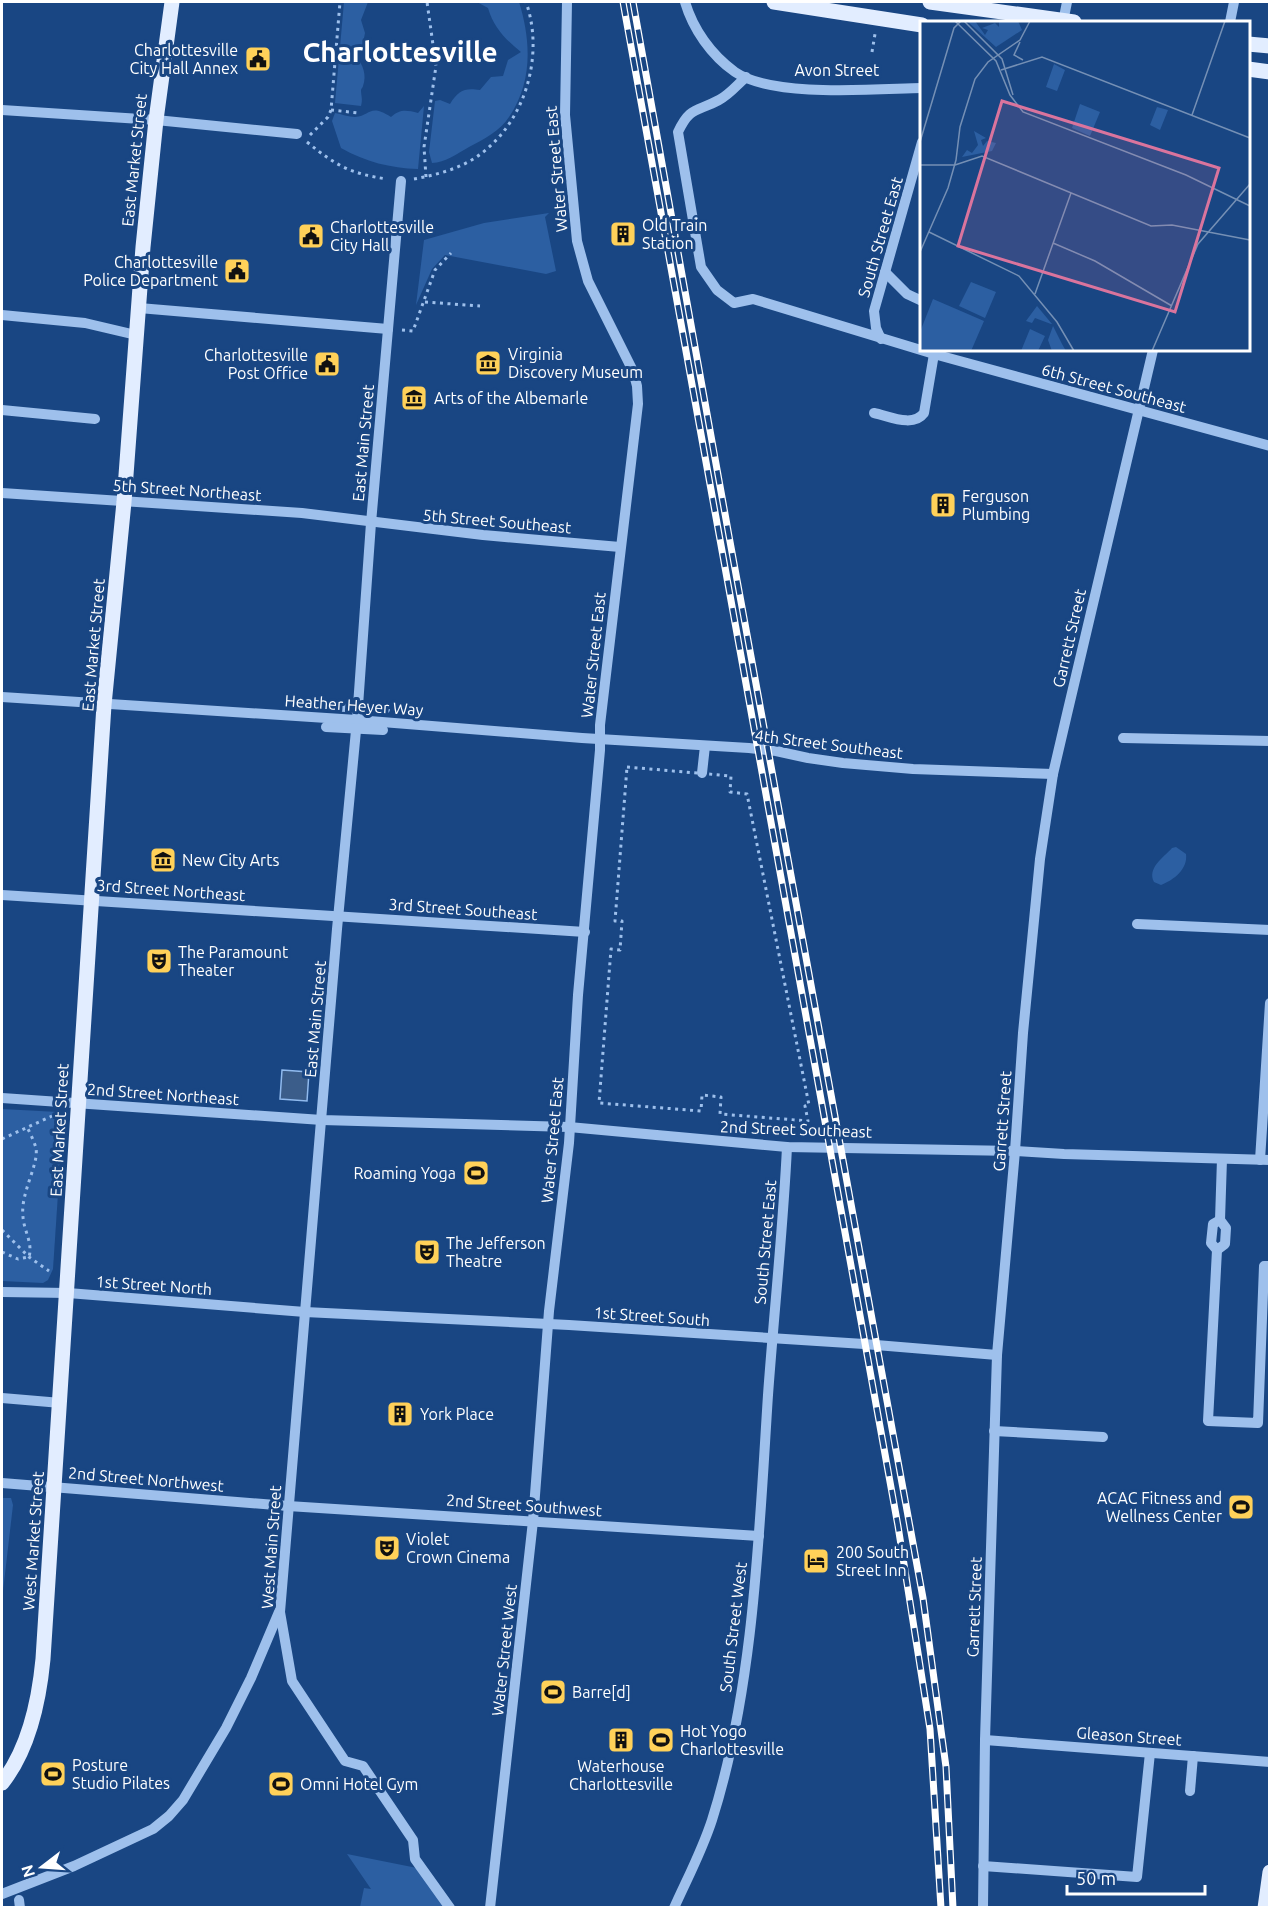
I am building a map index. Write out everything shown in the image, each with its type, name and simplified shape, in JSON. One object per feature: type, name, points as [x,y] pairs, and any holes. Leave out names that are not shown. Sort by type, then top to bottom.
[{"type":"main road","name":"East Market Street","points":[[68,1293],[104,705],[124,502],[136,335],[156,120],[172,2]]},
{"type":"main road","points":[[774,2],[873,23],[920,24]]},
{"type":"main road","points":[[930,2],[1059,21]]},
{"type":"main road","points":[[1250,44],[1269,46]]},
{"type":"main road","points":[[1250,69],[1269,72]]},
{"type":"main road","name":"West Market Street","points":[[2,1783],[21,1750],[32,1720],[40,1687],[68,1293]]},
{"type":"main road","points":[[1264,1908],[1269,1872]]},
{"type":"street","name":"Water Street East","points":[[548,1324],[570,1127],[578,995],[601,739],[600,725],[638,404],[633,371],[588,281],[577,241],[565,115],[567,2]]},
{"type":"street","name":"Avon Street","points":[[685,2],[701,37],[735,73],[772,86],[800,90],[920,88]]},
{"type":"street","points":[[1066,2],[1066,21]]},
{"type":"street","points":[[1230,21],[1234,2]]},
{"type":"street","name":"6th Street Southeast","points":[[746,77],[720,100],[699,108],[685,117],[678,132],[701,267],[717,290],[734,303],[753,299],[920,350]]},
{"type":"street","points":[[2,110],[156,120],[297,134]]},
{"type":"street","name":"South Street East","points":[[881,339],[873,318],[920,146]]},
{"type":"street","name":"East Main Street","points":[[305,1312],[357,724],[371,523],[401,181]]},
{"type":"street","points":[[885,272],[908,294],[920,300]]},
{"type":"street","points":[[139,308],[388,329]]},
{"type":"street","points":[[2,315],[85,323],[136,335]]},
{"type":"street","name":"6th Street Southeast","points":[[923,351],[1269,446]]},
{"type":"street","name":"Garrett Street","points":[[983,1908],[996,1355],[1038,882],[1053,774],[1153,351]]},
{"type":"street","points":[[874,413],[911,421],[920,419],[924,413],[934,354]]},
{"type":"street","points":[[2,410],[94,419]]},
{"type":"street","name":"5th Street Northeast","points":[[2,493],[302,513],[371,523]]},
{"type":"street","name":"5th Street Southeast","points":[[371,523],[620,547]]},
{"type":"street","name":"Heather Heyer Way","points":[[2,698],[601,739]]},
{"type":"street","points":[[328,706],[385,709]]},
{"type":"street","points":[[326,727],[357,724],[382,730]]},
{"type":"street","points":[[1123,738],[1269,741]]},
{"type":"street","name":"4th Street Southeast","points":[[601,739],[776,751],[808,758],[914,770],[1053,774]]},
{"type":"street","points":[[702,773],[705,746]]},
{"type":"street","name":"3rd Street Northeast","points":[[2,895],[339,916]]},
{"type":"street","name":"3rd Street Southeast","points":[[339,916],[585,932]]},
{"type":"street","points":[[1137,924],[1269,930]]},
{"type":"street","points":[[1265,1160],[1269,1004]]},
{"type":"street","name":"2nd Street Northeast","points":[[2,1098],[322,1120]]},
{"type":"street","name":"2nd Street Southeast","points":[[322,1120],[570,1127],[787,1147],[1015,1151],[1265,1160]]},
{"type":"street","name":"South Street East","points":[[772,1339],[787,1147]]},
{"type":"street","points":[[1222,1159],[1220,1220],[1213,1224],[1211,1242],[1217,1250],[1209,1421],[1258,1423],[1264,1266],[1269,1266]]},
{"type":"street","name":"1st Street North","points":[[2,1292],[68,1293],[305,1312]]},
{"type":"street","name":"1st Street South","points":[[305,1312],[548,1324],[864,1344],[996,1355]]},
{"type":"street","name":"West Main Street","points":[[305,1312],[280,1612],[292,1681],[345,1761],[363,1766],[413,1840],[415,1859],[450,1908]]},
{"type":"street","name":"Water Street West","points":[[490,1908],[533,1521],[548,1324]]},
{"type":"street","name":"South Street West","points":[[674,1908],[711,1821],[725,1772],[740,1702],[759,1536],[772,1339]]},
{"type":"street","points":[[2,1398],[61,1403]]},
{"type":"street","points":[[994,1431],[1103,1437]]},
{"type":"street","name":"2nd Street Northwest","points":[[2,1483],[288,1506]]},
{"type":"street","name":"2nd Street Southwest","points":[[288,1506],[759,1536]]},
{"type":"street","points":[[2,1894],[74,1866],[153,1828],[169,1816],[183,1800],[226,1728],[280,1612]]},
{"type":"street","name":"Gleason Street","points":[[986,1740],[1269,1762]]},
{"type":"street","points":[[983,1866],[1137,1877],[1150,1753]]},
{"type":"street","points":[[1190,1791],[1193,1756]]},
{"type":"path","points":[[340,2],[331,110],[324,123],[313,134],[303,138],[331,162],[365,176],[401,181],[440,174],[476,157],[504,131],[524,97],[534,58],[532,19],[526,2]]},
{"type":"path","points":[[426,177],[424,147],[436,66],[427,2]]},
{"type":"path","points":[[872,52],[873,23]]},
{"type":"path","points":[[331,110],[358,113]]},
{"type":"path","points":[[388,329],[414,331],[435,270],[451,253]]},
{"type":"path","points":[[424,302],[480,306]]},
{"type":"path","points":[[627,767],[702,773],[731,776],[730,792],[747,794],[809,1105],[805,1106],[808,1121],[720,1114],[721,1097],[702,1095],[701,1111],[599,1103],[611,949],[620,950],[622,921],[615,921],[627,767]]},
{"type":"path","points":[[2,1139],[42,1121]]},
{"type":"path","points":[[27,1126],[36,1149],[34,1164],[23,1196],[23,1217],[31,1249],[29,1257]]},
{"type":"path","points":[[2,1230],[29,1257],[49,1270]]},
{"type":"path","points":[[2,1252],[18,1259],[29,1257]]},
{"type":"shaded area","points":[[344,2],[368,2],[361,20],[365,33],[362,48],[356,56],[364,74],[361,106],[335,103]]},
{"type":"shaded area","points":[[477,2],[519,2],[526,31],[528,61],[522,90],[509,117],[496,131],[451,157],[432,163],[429,152],[435,101],[440,100],[450,104],[462,91],[480,90],[491,77],[503,76],[508,60],[521,52],[501,33],[488,8]]},
{"type":"shaded area","points":[[424,106],[418,169],[378,163],[341,148],[332,121],[335,113],[355,117],[378,111],[391,117],[403,111],[418,113]]},
{"type":"shaded area","points":[[549,213],[545,217],[556,271],[546,274],[445,255],[432,269],[416,305],[424,240],[484,223]]},
{"type":"shaded area","points":[[1176,847],[1186,854],[1182,869],[1166,883],[1161,885],[1154,882],[1152,877],[1154,868],[1172,848]]},
{"type":"shaded area","points":[[282,1070],[309,1072],[307,1101],[280,1099]]},
{"type":"shaded area","points":[[2,1109],[58,1112],[63,1118],[53,1269],[48,1280],[43,1283],[2,1281]]},
{"type":"shaded area","points":[[2,1498],[11,1498],[13,1505],[3,1591]]},
{"type":"shaded area","points":[[347,1854],[422,1869],[449,1907],[360,1907],[364,1888],[371,1889]]},
{"type":"railway","points":[[623,2],[898,1526],[930,1729],[941,1908]]},
{"type":"railway","points":[[633,2],[923,1598],[946,1767],[953,1908]]},
{"type":"place","name":"Charlottesville City Hall Annex","points":[[258,59]]},
{"type":"place","name":"Old Train Station","points":[[623,234]]},
{"type":"place","name":"Charlottesville City Hall","points":[[311,236]]},
{"type":"place","name":"Charlottesville Police Department","points":[[237,271]]},
{"type":"place","name":"Virginia Discovery Museum","points":[[488,363]]},
{"type":"place","name":"Charlottesville Post Office","points":[[327,364]]},
{"type":"place","name":"Arts of the Albemarle","points":[[414,398]]},
{"type":"place","name":"Ferguson Plumbing","points":[[943,505]]},
{"type":"place","name":"New City Arts","points":[[163,860]]},
{"type":"place","name":"The Paramount Theater","points":[[159,961]]},
{"type":"place","name":"Roaming Yoga","points":[[476,1173]]},
{"type":"place","name":"The Jefferson Theatre","points":[[427,1252]]},
{"type":"place","name":"York Place","points":[[400,1414]]},
{"type":"place","name":"ACAC Fitness and Wellness Center","points":[[1241,1507]]},
{"type":"place","name":"Violet Crown Cinema","points":[[387,1548]]},
{"type":"place","name":"200 South Street Inn","points":[[816,1561]]},
{"type":"place","name":"Barre[d]","points":[[553,1692]]},
{"type":"place","name":"Waterhouse Charlottesville","points":[[621,1740]]},
{"type":"place","name":"Hot Yogo Charlottesville","points":[[661,1740]]},
{"type":"place","name":"Posture Studio Pilates","points":[[53,1774]]},
{"type":"place","name":"Omni Hotel Gym","points":[[281,1784]]},
{"type":"district","name":"Charlottesville","points":[[400,51]]}]
